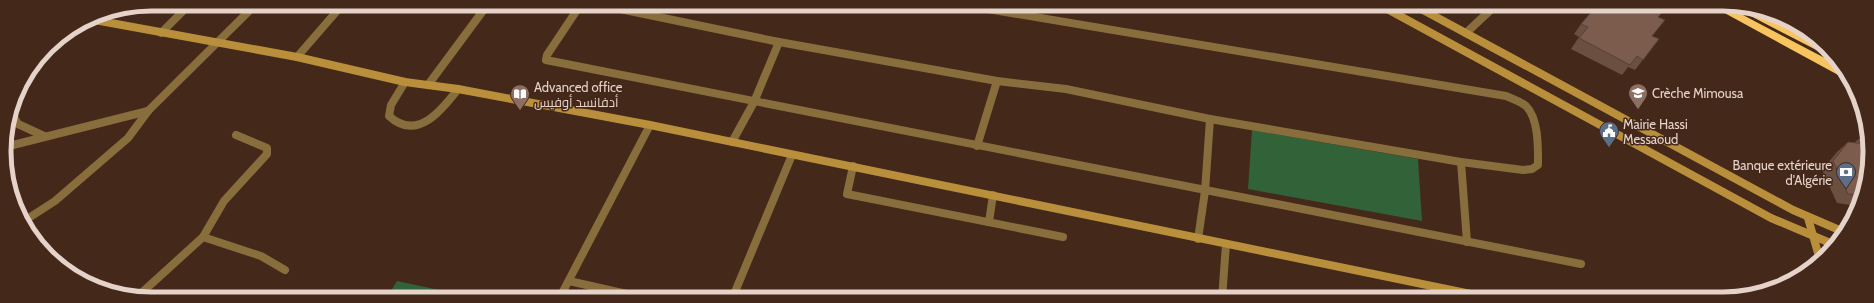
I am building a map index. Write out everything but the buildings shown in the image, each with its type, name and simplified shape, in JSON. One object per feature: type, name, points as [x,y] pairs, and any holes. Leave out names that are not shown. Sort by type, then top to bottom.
[{"type":"highway","points":[[1726,11],[1836,69]]},
{"type":"highway","points":[[1761,17],[1810,42]]},
{"type":"street","points":[[161,33],[183,11]]},
{"type":"street","points":[[28,219],[55,201],[80,181],[128,138],[148,111],[249,11]]},
{"type":"street","points":[[297,57],[337,11]]},
{"type":"street","points":[[428,85],[483,11]]},
{"type":"street","points":[[576,11],[547,55],[546,60],[1581,264]]},
{"type":"street","points":[[630,11],[779,42],[997,81],[1066,89],[1210,119],[1461,162],[1523,170],[1532,169],[1538,165],[1536,135],[1531,112],[1525,104],[1506,96],[1000,11]]},
{"type":"street","points":[[1391,11],[1771,218],[1829,243]]},
{"type":"street","points":[[1425,11],[1808,218],[1839,230]]},
{"type":"street","points":[[1466,33],[1490,11]]},
{"type":"street","points":[[100,21],[217,44],[297,57],[405,82],[458,90],[853,166],[1198,239],[1461,292]]},
{"type":"street","points":[[732,142],[754,102],[779,42]]},
{"type":"street","points":[[977,146],[997,81]]},
{"type":"street","points":[[405,82],[391,105],[389,116],[395,122],[406,125],[424,124],[439,113],[458,90]]},
{"type":"street","points":[[11,145],[44,136],[96,126],[148,111]]},
{"type":"street","points":[[15,119],[18,124],[44,136]]},
{"type":"street","points":[[1198,239],[1205,191],[1210,119]]},
{"type":"street","points":[[563,292],[650,126]]},
{"type":"street","points":[[143,292],[203,237],[224,201],[267,154],[267,148],[236,135]]},
{"type":"street","points":[[735,292],[792,155]]},
{"type":"street","points":[[1461,162],[1467,242]]},
{"type":"street","points":[[853,166],[847,194],[1063,237]]},
{"type":"street","points":[[989,222],[993,195]]},
{"type":"street","points":[[1808,218],[1815,237],[1819,254]]},
{"type":"street","points":[[203,237],[261,256],[285,270]]},
{"type":"street","points":[[1223,292],[1226,244]]},
{"type":"street","points":[[569,281],[617,292]]},
{"type":"green space","points":[[1252,130],[1418,159],[1422,221],[1248,189]]},
{"type":"green space","points":[[397,281],[449,292],[390,292]]},
{"type":"place","name":"Crèche Mimousa","points":[[1638,110]]},
{"type":"place","name":"Advanced office أدفانسد أوفيس","points":[[520,111]]},
{"type":"place","name":"Mairie Hassi Messaoud","points":[[1609,148]]},
{"type":"place","name":"Banque extérieure d'Algérie","points":[[1846,189]]}]
